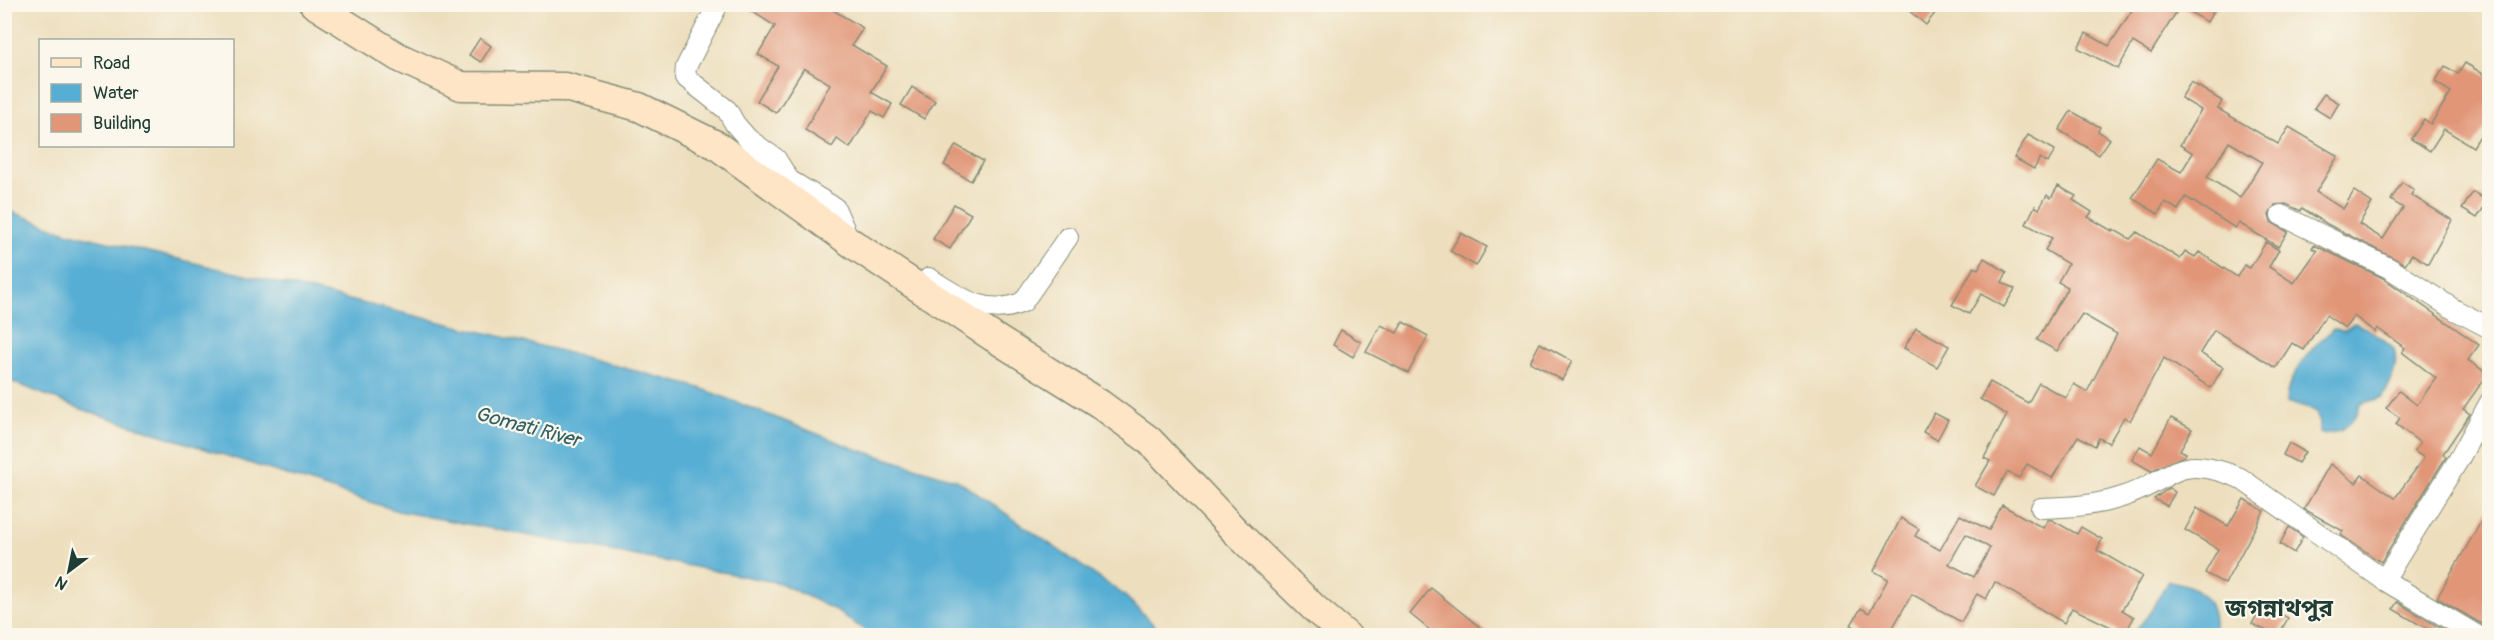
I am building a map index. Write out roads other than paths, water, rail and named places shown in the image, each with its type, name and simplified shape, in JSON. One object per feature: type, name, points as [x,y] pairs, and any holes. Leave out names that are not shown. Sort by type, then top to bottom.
[{"type":"street","points":[[314,4],[398,57],[460,86],[566,87],[639,107],[716,145],[845,229],[993,338],[1100,404],[1149,440],[1235,531],[1315,609],[1347,636]]},
{"type":"street","points":[[718,4],[686,67],[685,77],[728,110],[735,124],[748,139],[776,159],[789,180],[834,208],[845,229],[869,240],[945,289],[980,307],[996,309],[1023,302],[1068,237]]},
{"type":"street","points":[[2282,215],[2389,268],[2455,310],[2490,328]]},
{"type":"street","points":[[2384,580],[2459,459],[2490,402]]},
{"type":"street","points":[[2041,508],[2093,506],[2137,492],[2176,469],[2195,466],[2214,468],[2240,478],[2384,580],[2478,636]]},
{"type":"water","name":"Gomati River","points":[[4,209],[66,232],[557,350],[700,388],[856,449],[957,480],[1124,595],[1164,635],[872,635],[833,609],[780,583],[398,511],[81,409],[5,379]]},
{"type":"water","points":[[2355,323],[2371,331],[2394,349],[2396,362],[2393,374],[2383,397],[2360,404],[2355,417],[2346,427],[2333,432],[2319,433],[2320,423],[2316,411],[2286,402],[2287,392],[2302,361],[2317,344],[2333,329],[2345,330]]},
{"type":"water","points":[[2168,581],[2190,586],[2204,597],[2213,613],[2214,635],[2132,635],[2149,614]]},
{"type":"district","name":"জগন্নাথপুর","points":[[2279,608]]}]
